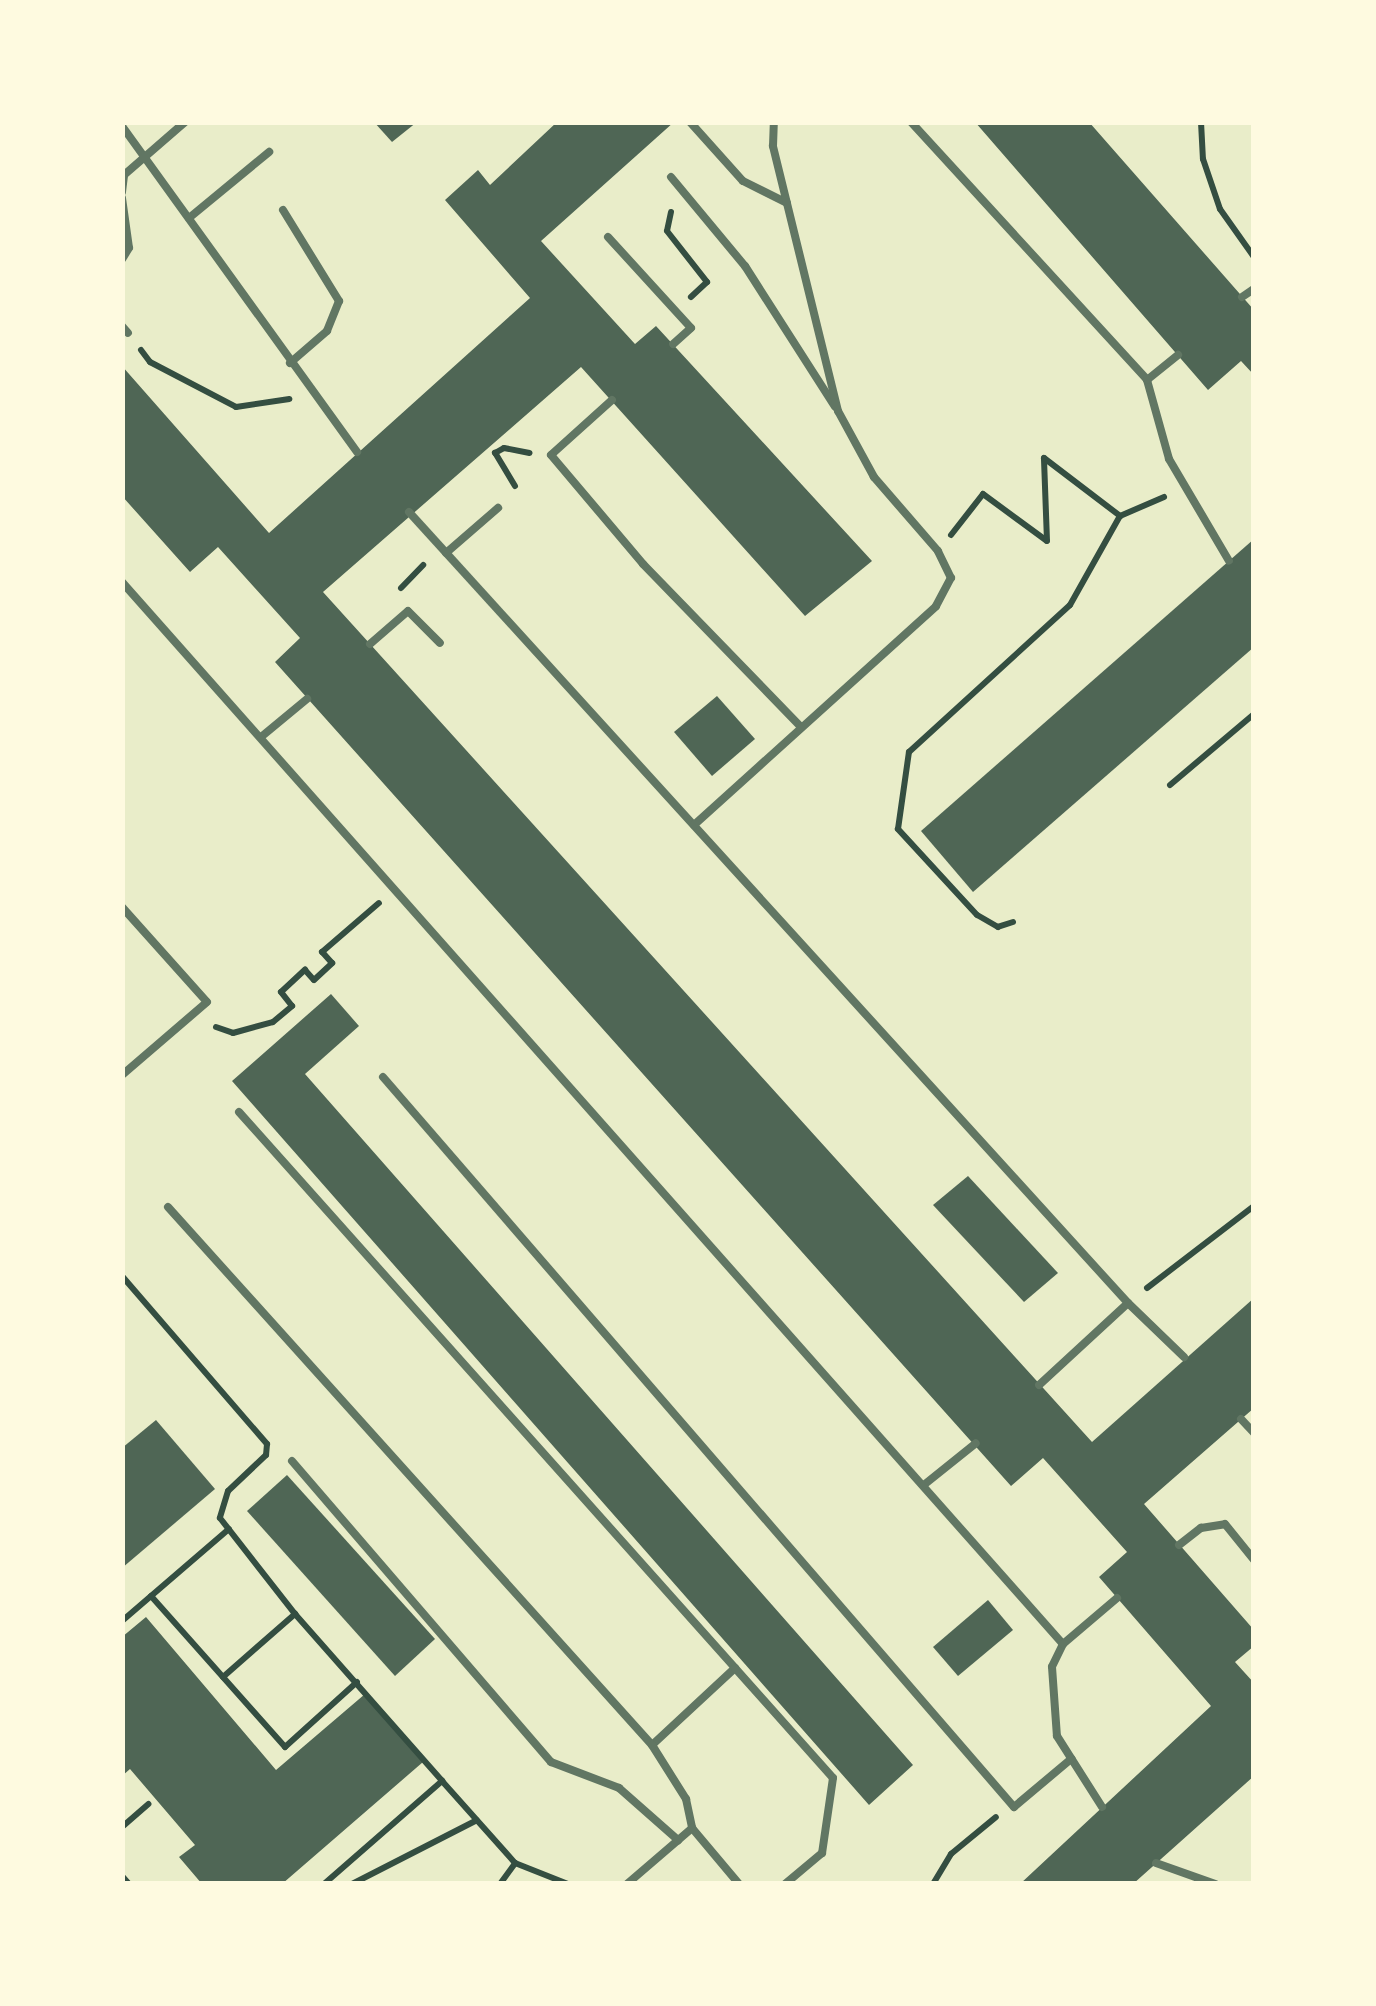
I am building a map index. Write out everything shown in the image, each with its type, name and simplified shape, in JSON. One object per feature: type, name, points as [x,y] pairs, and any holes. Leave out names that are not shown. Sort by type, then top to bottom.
[{"type":"lane","points":[[122,258],[129,248],[122,195],[124,175],[184,122]]},
{"type":"lane","points":[[690,122],[744,181],[787,204]]},
{"type":"lane","points":[[774,122],[787,204],[838,411]]},
{"type":"lane","points":[[912,122],[1146,380],[1184,488],[1229,560]]},
{"type":"lane","points":[[122,126],[357,452]]},
{"type":"lane","points":[[189,218],[269,152]]},
{"type":"lane","points":[[671,176],[745,266],[838,411],[874,477],[938,551],[951,578],[936,606],[694,826]]},
{"type":"lane","points":[[283,210],[339,302],[328,331],[290,363]]},
{"type":"lane","points":[[608,237],[690,328],[673,344]]},
{"type":"lane","points":[[1242,298],[1254,288]]},
{"type":"lane","points":[[1146,380],[1178,355]]},
{"type":"lane","points":[[612,400],[551,455],[643,564],[801,727]]},
{"type":"lane","points":[[446,552],[498,508]]},
{"type":"lane","points":[[409,512],[1128,1302],[1184,1357]]},
{"type":"lane","points":[[122,582],[925,1484],[1062,1644]]},
{"type":"lane","points":[[370,644],[408,611],[440,643]]},
{"type":"lane","points":[[261,737],[307,699]]},
{"type":"lane","points":[[122,908],[207,1002],[122,1075]]},
{"type":"lane","points":[[383,1077],[1014,1806],[1070,1759]]},
{"type":"lane","points":[[240,1112],[833,1778],[822,1853],[784,1884]]},
{"type":"lane","points":[[168,1207],[652,1744],[686,1799],[692,1828],[739,1884]]},
{"type":"lane","points":[[1039,1385],[1128,1302]]},
{"type":"lane","points":[[1241,1419],[1254,1433]]},
{"type":"lane","points":[[925,1484],[976,1443]]},
{"type":"lane","points":[[292,1461],[551,1762],[619,1788],[678,1840]]},
{"type":"lane","points":[[1179,1544],[1201,1528],[1225,1524],[1254,1560]]},
{"type":"lane","points":[[1102,1807],[1057,1736],[1052,1667],[1062,1644],[1117,1598]]},
{"type":"lane","points":[[652,1744],[735,1668]]},
{"type":"lane","points":[[627,1884],[692,1828]]},
{"type":"lane","points":[[1156,1863],[1215,1884]]},
{"type":"path","points":[[1202,122],[1203,159],[1220,210],[1254,257]]},
{"type":"path","points":[[673,237],[699,266]]},
{"type":"path","points":[[150,362],[236,407],[274,405],[309,390]]},
{"type":"path","points":[[500,470],[495,453],[504,448],[551,455]]},
{"type":"path","points":[[938,551],[983,494],[1046,541],[1044,458],[1120,516]]},
{"type":"path","points":[[1013,922],[998,927],[977,915],[898,829],[908,752],[1070,605],[1120,516],[1184,488]]},
{"type":"path","points":[[408,577],[430,559]]},
{"type":"path","points":[[1170,785],[1254,714]]},
{"type":"path","points":[[196,1013],[233,1033],[272,1022],[292,1006],[280,992],[305,970],[314,980],[323,972],[332,963],[322,952],[370,910]]},
{"type":"path","points":[[1128,1302],[1254,1206]]},
{"type":"path","points":[[122,1276],[267,1444],[266,1454],[221,1503],[229,1529],[295,1614],[515,1863],[568,1884]]},
{"type":"path","points":[[122,1622],[229,1529]]},
{"type":"path","points":[[152,1596],[285,1747],[357,1682]]},
{"type":"path","points":[[224,1677],[295,1614]]},
{"type":"path","points":[[324,1884],[442,1781]]},
{"type":"path","points":[[122,1826],[148,1804]]},
{"type":"path","points":[[932,1882],[950,1854],[1014,1806]]},
{"type":"path","points":[[352,1884],[477,1820]]},
{"type":"path","points":[[500,1884],[515,1863]]},
{"type":"path","points":[[122,1876],[129,1884]]},
{"type":"building","points":[[374,122],[417,122],[392,142]]},
{"type":"building","points":[[557,122],[674,122],[541,241],[635,344],[656,326],[872,561],[805,616],[581,367],[323,592],[1092,1442],[1254,1298],[1254,1408],[1144,1504],[1254,1630],[1254,1646],[1235,1662],[1254,1683],[1254,1776],[1133,1884],[1020,1884],[1211,1706],[1099,1577],[1127,1552],[1043,1458],[1011,1486],[275,662],[300,638],[218,547],[190,572],[122,496],[122,366],[269,533],[530,298],[445,200],[478,170],[490,185]]},
{"type":"building","points":[[975,122],[1089,122],[1254,310],[1254,375],[1241,361],[1208,390]]},
{"type":"building","points":[[1254,539],[1254,647],[973,892],[921,831]]},
{"type":"building","points":[[717,696],[755,739],[712,776],[674,732]]},
{"type":"building","points":[[331,994],[359,1026],[305,1074],[913,1765],[869,1805],[232,1081]]},
{"type":"building","points":[[968,1176],[1058,1273],[1024,1302],[933,1205]]},
{"type":"building","points":[[156,1420],[215,1489],[122,1568],[122,1448]]},
{"type":"building","points":[[287,1475],[435,1639],[395,1676],[247,1511]]},
{"type":"building","points":[[988,1600],[1013,1630],[958,1676],[933,1647]]},
{"type":"building","points":[[146,1617],[276,1770],[365,1694],[423,1762],[282,1884],[202,1884],[179,1857],[195,1845],[130,1769],[122,1776],[122,1637]]}]
